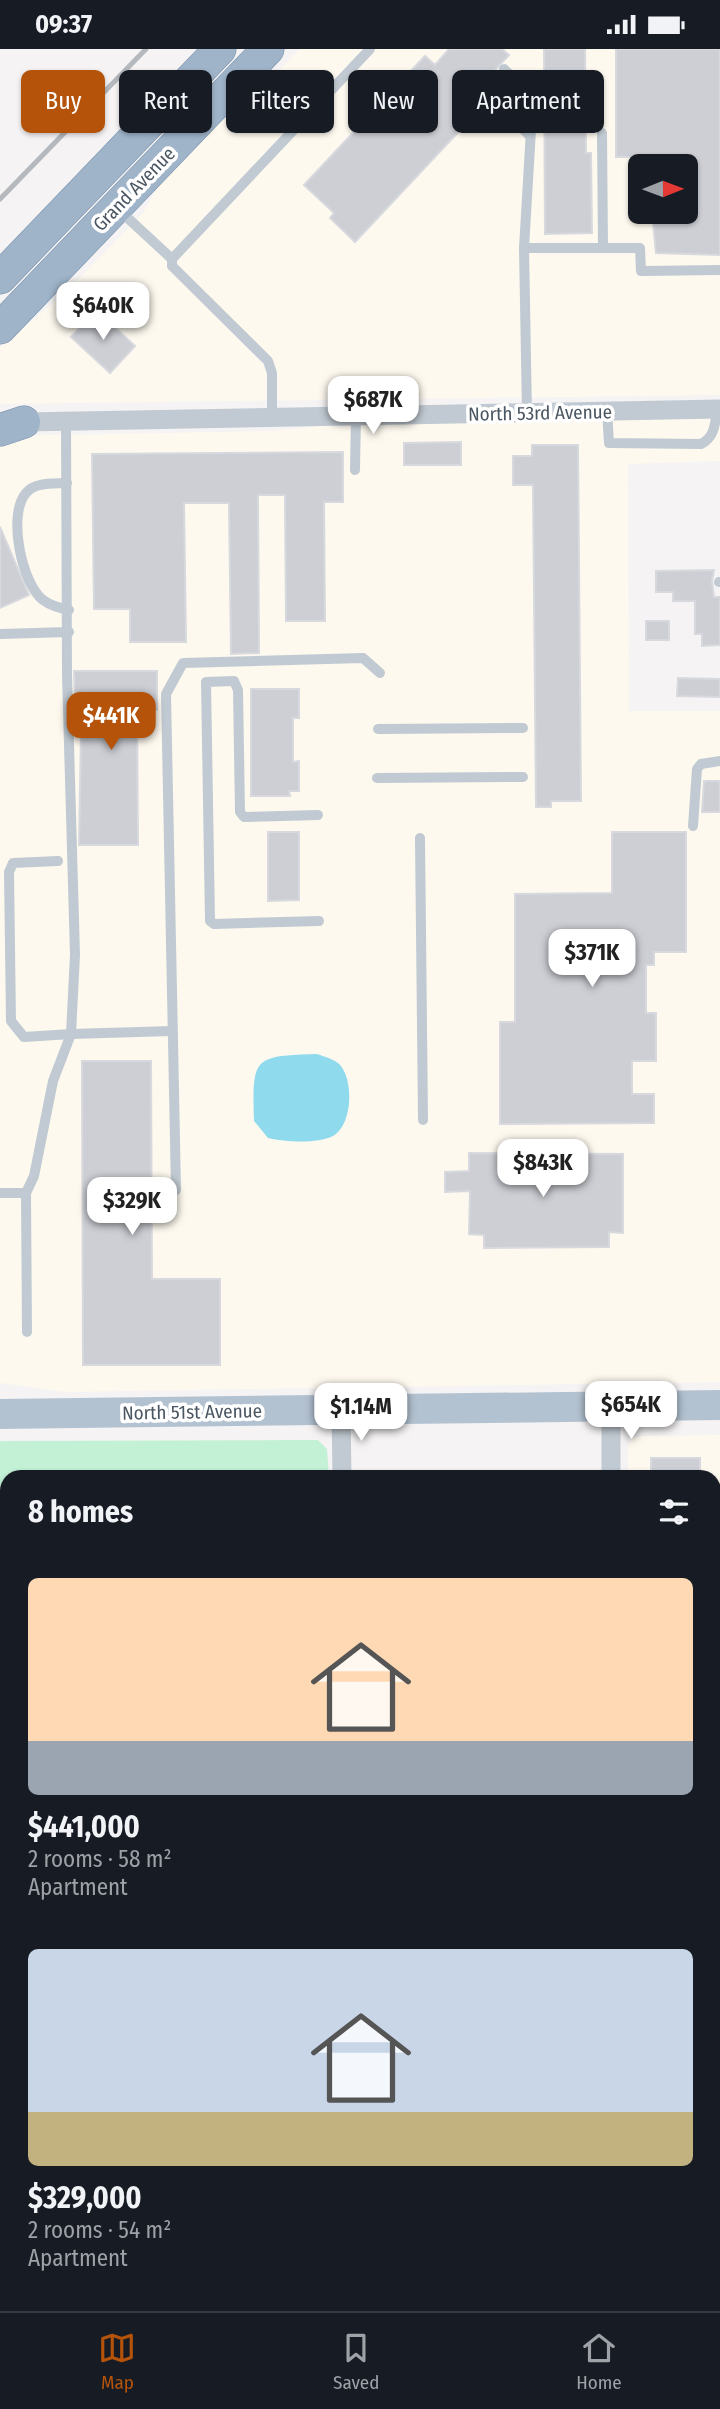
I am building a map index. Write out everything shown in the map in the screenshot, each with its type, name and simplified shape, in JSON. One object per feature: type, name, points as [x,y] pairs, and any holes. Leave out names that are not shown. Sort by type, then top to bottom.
[{"type":"highway","name":"Grand Avenue","points":[[0,278],[220,49]]},
{"type":"highway","name":"Grand Avenue","points":[[0,328],[268,49]]},
{"type":"main road","name":"North 51st Avenue","points":[[0,1414],[720,1405]]},
{"type":"street","name":"North 53rd Avenue","points":[[8,423],[719,409]]},
{"type":"street","points":[[611,1406],[611,1470]]},
{"type":"street","points":[[341,1410],[342,1470]]},
{"type":"lane","points":[[272,418],[272,373],[268,361],[172,266],[172,259],[370,49]]},
{"type":"lane","points":[[504,69],[533,96],[524,249],[527,413]]},
{"type":"lane","points":[[527,133],[530,136]]},
{"type":"lane","points":[[602,133],[603,248]]},
{"type":"lane","points":[[116,207],[172,259]]},
{"type":"lane","points":[[524,249],[640,248],[641,271],[720,270]]},
{"type":"lane","points":[[607,411],[609,443],[701,443],[708,440],[714,430],[719,409]]},
{"type":"lane","points":[[355,470],[356,416]]},
{"type":"lane","points":[[27,1332],[26,1193],[34,1176],[53,1081],[71,1034],[75,955],[67,674],[69,610],[66,421]]},
{"type":"lane","points":[[67,483],[41,484],[27,492],[18,507],[16,523],[32,587],[42,600],[69,610]]},
{"type":"lane","points":[[0,634],[69,632]]},
{"type":"lane","points":[[176,1190],[166,694],[183,663],[363,658],[380,673]]},
{"type":"lane","points":[[318,815],[244,817],[240,812],[238,690],[234,681],[206,682],[210,921],[214,924],[319,921]]},
{"type":"lane","points":[[378,729],[523,728]]},
{"type":"lane","points":[[693,826],[697,769],[701,764],[720,761]]},
{"type":"lane","points":[[377,778],[523,777]]},
{"type":"lane","points":[[420,838],[423,1119]]},
{"type":"lane","points":[[58,860],[19,861],[13,863],[9,872],[11,1021],[24,1037],[172,1031]]},
{"type":"lane","points":[[0,1193],[26,1193]]},
{"type":"shaded area","points":[[300,49],[720,49],[720,395],[0,404],[0,347],[63,295],[143,213],[160,183],[208,133],[212,133],[212,128],[226,116],[226,133],[334,133],[334,70],[280,70]]},
{"type":"shaded area","points":[[720,418],[720,461],[628,464],[629,711],[720,711],[720,1382],[65,1392],[0,1383],[0,436],[272,431],[349,423]]},
{"type":"shaded area","points":[[720,1435],[720,1470],[628,1470],[628,1447],[633,1438]]},
{"type":"green space","points":[[318,1440],[327,1449],[328,1470],[0,1470],[0,1441]]},
{"type":"water","points":[[317,1054],[336,1062],[345,1073],[349,1103],[344,1123],[339,1131],[326,1139],[292,1141],[268,1138],[254,1121],[256,1072],[268,1059]]},
{"type":"building","points":[[449,49],[502,49],[509,55],[495,70],[452,70],[452,133],[457,133],[355,242],[330,218],[334,213],[304,185],[353,133],[438,133],[438,70],[412,70],[425,56],[435,65]]},
{"type":"building","points":[[544,49],[585,49],[585,70],[544,70]]},
{"type":"building","points":[[616,49],[720,49],[720,255],[656,253],[653,224],[698,224],[698,154],[628,154],[628,157],[616,157]]},
{"type":"building","points":[[544,133],[586,133],[586,153],[591,153],[592,233],[545,234]]},
{"type":"building","points":[[96,310],[135,346],[110,373],[71,337]]},
{"type":"building","points":[[461,442],[461,465],[404,465],[404,443]]},
{"type":"building","points":[[532,445],[578,445],[581,801],[551,801],[551,807],[536,807],[533,485],[513,485],[513,456],[532,456]]},
{"type":"building","points":[[343,452],[343,502],[324,502],[325,621],[286,621],[285,495],[258,495],[259,653],[231,654],[229,503],[184,503],[186,642],[130,642],[130,609],[94,609],[92,454]]},
{"type":"building","points":[[0,527],[29,595],[0,608]]},
{"type":"building","points":[[714,570],[714,597],[720,597],[720,645],[702,646],[702,634],[695,634],[695,601],[673,601],[673,592],[656,592],[656,571]]},
{"type":"building","points":[[646,621],[669,621],[669,640],[646,640]]},
{"type":"building","points":[[74,671],[157,671],[157,710],[137,710],[138,845],[79,845],[81,734],[76,734]]},
{"type":"building","points":[[678,678],[720,679],[720,697],[677,696]]},
{"type":"building","points":[[251,689],[299,689],[299,718],[293,718],[293,762],[299,761],[299,791],[289,791],[290,796],[251,796]]},
{"type":"building","points":[[704,781],[720,781],[720,812],[702,812]]},
{"type":"building","points":[[268,832],[299,832],[299,900],[268,901]]},
{"type":"building","points":[[612,832],[686,832],[686,952],[654,952],[654,965],[646,965],[646,1013],[656,1013],[656,1061],[632,1061],[632,1094],[654,1094],[654,1123],[500,1124],[500,1022],[515,1022],[515,894],[612,893]]},
{"type":"building","points":[[82,1061],[151,1061],[152,1279],[220,1279],[220,1365],[83,1365]]},
{"type":"building","points":[[469,1153],[623,1154],[623,1233],[609,1232],[609,1247],[484,1248],[484,1235],[469,1234],[470,1191],[445,1192],[445,1172],[469,1171]]},
{"type":"building","points":[[651,1458],[700,1458],[700,1470],[651,1470]]},
{"type":"railway","points":[[0,199],[146,49]]}]
